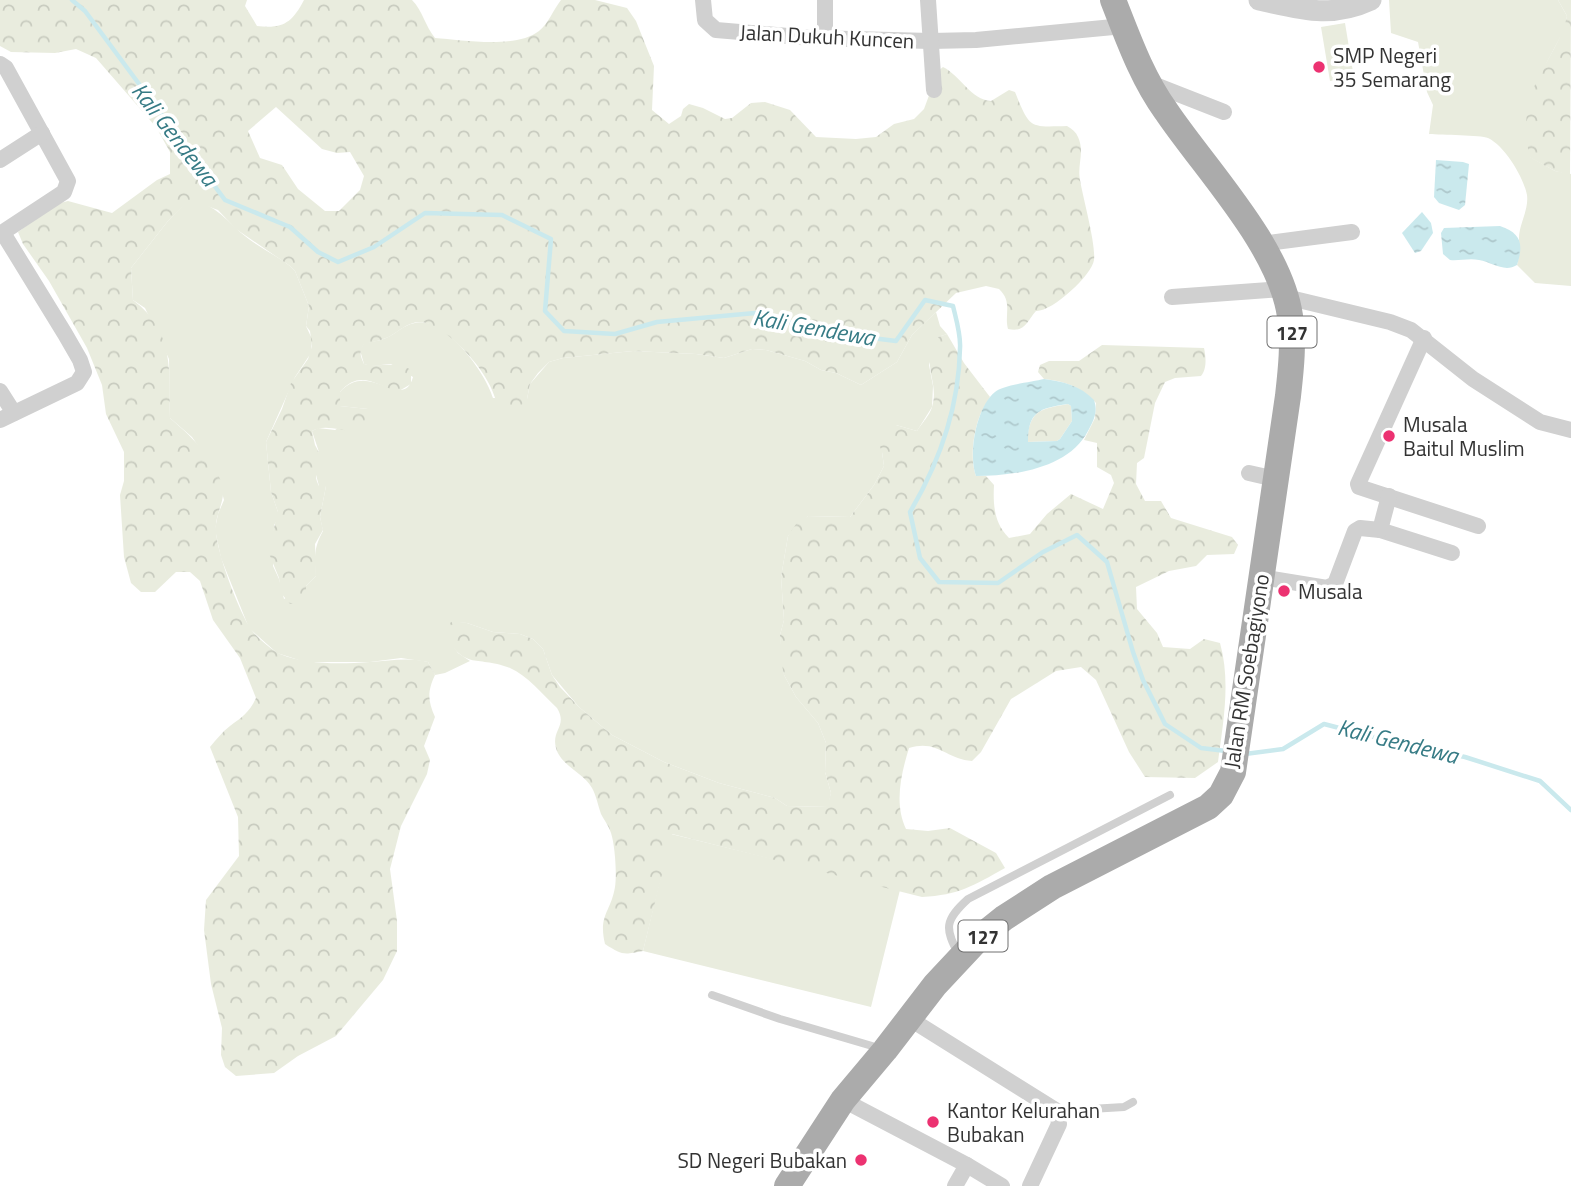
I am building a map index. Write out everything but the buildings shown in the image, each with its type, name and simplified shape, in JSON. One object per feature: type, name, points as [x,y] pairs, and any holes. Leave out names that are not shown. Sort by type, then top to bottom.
[{"type":"main road","name":"Jalan RM Soebagiyono","points":[[787,1186],[843,1100],[886,1050],[935,985],[996,925],[1035,897],[1112,854],[1208,807],[1221,795],[1233,772],[1288,396],[1292,335],[1284,293],[1260,244],[1233,201],[1166,112],[1148,82],[1114,0]]},
{"type":"street","name":"Jalan Dukuh Kuncen","points":[[703,0],[705,20],[716,30],[825,39],[976,40],[1124,26]]},
{"type":"street","points":[[825,0],[825,39]]},
{"type":"street","name":"Jalan Dukuh Kuncen","points":[[928,0],[931,41]]},
{"type":"street","points":[[1259,0],[1314,12],[1330,12],[1371,0]]},
{"type":"street","points":[[931,41],[934,90]]},
{"type":"street","points":[[0,64],[6,68],[66,176],[67,186],[64,192],[1,234],[65,334],[84,372],[77,383],[7,417],[0,391]]},
{"type":"street","points":[[1148,82],[1224,112]]},
{"type":"street","points":[[0,160],[42,133]]},
{"type":"street","points":[[1260,244],[1352,232]]},
{"type":"street","points":[[1172,297],[1284,293],[1390,322],[1424,338],[1462,372],[1540,422],[1571,430]]},
{"type":"street","points":[[1424,338],[1358,484],[1359,487],[1478,526]]},
{"type":"street","points":[[1249,473],[1275,479]]},
{"type":"street","points":[[1380,530],[1389,496]]},
{"type":"street","points":[[1261,577],[1327,588],[1335,584],[1355,531],[1360,528],[1380,530],[1452,553]]},
{"type":"street","points":[[910,1019],[1057,1111],[1057,1130],[1030,1186]]},
{"type":"street","points":[[843,1100],[1002,1186]]},
{"type":"street","points":[[955,1186],[967,1165]]},
{"type":"lane","points":[[961,958],[950,939],[948,929],[957,909],[968,899],[1170,796]]},
{"type":"lane","points":[[712,995],[780,1019],[886,1050]]},
{"type":"lane","points":[[1057,1111],[1124,1107],[1133,1102]]},
{"type":"green space","points":[[0,0],[247,0],[245,6],[257,26],[266,27],[286,23],[304,0],[412,0],[435,38],[503,42],[529,37],[539,31],[561,0],[595,0],[627,8],[636,21],[654,66],[652,110],[669,124],[681,116],[683,109],[689,104],[725,119],[732,118],[751,103],[765,102],[790,110],[816,137],[856,139],[876,137],[894,124],[914,119],[924,109],[938,71],[943,67],[978,97],[991,101],[1009,90],[1015,92],[1024,113],[1032,123],[1067,126],[1076,134],[1081,148],[1080,180],[1094,260],[1092,267],[1070,292],[1052,306],[1036,311],[1022,328],[1014,330],[1008,329],[1006,299],[999,289],[986,286],[956,293],[912,335],[897,362],[861,385],[805,361],[766,350],[752,349],[724,358],[633,351],[563,358],[549,362],[530,384],[527,399],[511,417],[499,405],[483,374],[459,345],[429,324],[410,324],[386,338],[364,344],[361,354],[364,364],[400,365],[411,370],[411,384],[399,391],[369,381],[355,381],[340,392],[340,406],[368,409],[374,414],[369,427],[355,431],[319,428],[312,431],[322,458],[316,479],[319,486],[326,486],[320,517],[323,530],[315,544],[316,576],[306,586],[306,593],[297,604],[290,604],[281,593],[279,578],[268,551],[278,512],[271,492],[266,442],[291,383],[308,359],[312,346],[310,331],[306,326],[309,306],[295,271],[290,266],[236,229],[218,210],[190,200],[168,221],[131,268],[133,300],[147,312],[163,339],[169,368],[170,418],[207,456],[222,484],[223,496],[216,525],[217,541],[228,579],[244,617],[251,630],[263,642],[290,658],[336,663],[420,661],[428,662],[435,675],[429,696],[435,717],[424,746],[430,760],[427,774],[401,826],[390,869],[397,921],[397,951],[383,980],[336,1036],[298,1056],[274,1073],[236,1076],[225,1067],[221,1055],[222,1028],[211,984],[204,930],[206,900],[239,856],[238,817],[210,747],[248,711],[256,698],[240,658],[213,620],[200,581],[190,572],[176,572],[155,592],[141,592],[131,583],[124,557],[120,495],[124,481],[124,452],[106,414],[102,385],[87,348],[18,232],[56,204],[68,201],[112,213],[157,180],[170,174],[170,152],[156,127],[96,58],[76,49],[55,53],[11,52],[0,46]],"holes":[[[276,107],[322,149],[337,153],[350,152],[364,176],[360,190],[339,211],[325,211],[298,189],[282,165],[260,158],[248,131]]]},
{"type":"green space","points":[[1389,0],[1558,0],[1567,16],[1564,30],[1547,62],[1527,115],[1530,157],[1555,171],[1571,174],[1571,286],[1535,283],[1517,265],[1519,233],[1527,206],[1527,195],[1518,172],[1501,148],[1484,137],[1429,134],[1433,105],[1427,92],[1418,42],[1391,33]]},
{"type":"green space","points":[[1558,0],[1571,0],[1570,175],[1555,171],[1529,157],[1526,123],[1527,109],[1537,80],[1567,16]]},
{"type":"green space","points":[[1345,23],[1354,78],[1330,81],[1321,27]]},
{"type":"green space","points":[[190,199],[210,207],[244,236],[290,266],[295,271],[309,306],[306,326],[312,339],[311,353],[295,377],[266,442],[271,492],[278,512],[274,525],[273,566],[284,599],[306,586],[316,576],[315,553],[323,531],[320,517],[326,486],[319,486],[315,471],[319,452],[312,431],[318,428],[335,430],[368,409],[340,406],[340,392],[351,383],[373,382],[401,390],[408,387],[413,377],[391,364],[364,364],[360,350],[364,343],[386,338],[415,323],[426,323],[438,328],[451,337],[473,361],[493,398],[527,399],[530,384],[549,362],[563,358],[633,351],[724,358],[752,349],[766,350],[805,361],[861,385],[897,362],[912,335],[936,312],[940,326],[947,334],[938,337],[929,365],[933,386],[932,407],[917,431],[896,425],[882,452],[884,466],[874,485],[850,517],[808,516],[788,536],[781,577],[784,620],[780,635],[784,675],[796,697],[818,723],[826,743],[825,772],[831,793],[828,807],[787,806],[775,798],[719,783],[664,762],[612,735],[579,707],[552,675],[543,649],[533,639],[520,634],[493,632],[467,623],[453,622],[442,630],[458,653],[470,661],[435,675],[428,662],[401,658],[370,662],[305,662],[277,653],[249,628],[221,558],[215,529],[224,500],[217,474],[192,437],[170,418],[169,359],[145,308],[133,300],[131,268],[168,221]]},
{"type":"green space","points":[[947,334],[964,363],[990,397],[977,425],[973,463],[976,476],[986,476],[994,485],[996,513],[1000,526],[1009,538],[1030,534],[1047,514],[1071,494],[1103,509],[1114,483],[1111,475],[1097,467],[1097,443],[1084,440],[1095,418],[1096,403],[1072,386],[1044,379],[1038,372],[1040,365],[1049,361],[1079,361],[1102,345],[1204,348],[1206,359],[1201,376],[1175,378],[1165,382],[1155,403],[1144,458],[1137,463],[1136,484],[1145,501],[1161,501],[1171,518],[1232,537],[1238,545],[1234,554],[1207,555],[1196,566],[1169,571],[1136,587],[1137,609],[1157,633],[1163,647],[1190,649],[1204,639],[1220,643],[1226,688],[1218,762],[1195,778],[1145,777],[1129,752],[1096,680],[1081,667],[1056,671],[1011,699],[981,752],[972,761],[927,746],[909,748],[906,758],[901,778],[900,809],[906,829],[928,831],[950,828],[996,853],[1005,868],[965,888],[922,897],[672,834],[643,951],[623,953],[615,950],[605,944],[603,934],[604,920],[615,887],[616,867],[612,838],[592,788],[562,760],[556,748],[561,719],[557,708],[516,671],[464,657],[457,652],[441,629],[453,621],[533,639],[543,649],[552,675],[560,687],[612,735],[664,762],[719,783],[775,798],[787,806],[827,807],[831,793],[825,772],[826,743],[818,723],[796,697],[784,675],[781,660],[780,635],[784,620],[781,577],[788,536],[796,524],[808,516],[850,517],[874,485],[884,466],[877,439],[888,426],[896,425],[917,431],[929,413],[934,398],[930,356],[938,337]]},
{"type":"green space","points":[[1068,404],[1071,406],[1072,421],[1060,439],[1027,442],[1030,424],[1037,413]]},
{"type":"green space","points":[[671,834],[900,890],[871,1007],[643,951]]},
{"type":"water","points":[[1436,160],[1469,164],[1465,205],[1459,210],[1439,203],[1434,197]]},
{"type":"water","points":[[1422,212],[1431,223],[1433,233],[1421,251],[1415,253],[1402,233]]},
{"type":"water","points":[[1500,226],[1512,232],[1519,240],[1517,265],[1507,268],[1475,259],[1450,260],[1443,254],[1441,233],[1444,228]]},
{"type":"water","points":[[1044,379],[1071,385],[1094,400],[1095,416],[1079,444],[1068,454],[1024,472],[976,476],[973,444],[988,399],[1004,387]],"holes":[[[1058,406],[1071,406],[1072,421],[1060,439],[1028,442],[1030,424],[1037,413]]]},
{"type":"waterway","name":"Kali Gendewa","points":[[72,0],[85,11],[225,200],[290,227],[318,252],[338,262],[374,247],[425,213],[502,215],[551,239],[545,311],[564,331],[615,334],[657,322],[755,313],[824,332],[896,341],[925,300],[953,306],[960,343],[956,391],[938,454],[910,512],[920,558],[939,582],[998,583],[1043,552],[1077,535],[1107,562],[1143,680],[1165,724],[1201,748],[1226,751]]},
{"type":"waterway","name":"Kali Gendewa","points":[[1245,754],[1283,749],[1324,724],[1465,757],[1540,781],[1571,810]]},
{"type":"place","name":"SMP Negeri 35 Semarang","points":[[1319,67]]},
{"type":"place","name":"Musala Baitul Muslim","points":[[1389,436]]},
{"type":"place","name":"Musala","points":[[1284,591]]},
{"type":"place","name":"Kantor Kelurahan Bubakan","points":[[933,1122]]},
{"type":"place","name":"SD Negeri Bubakan","points":[[861,1160]]}]
